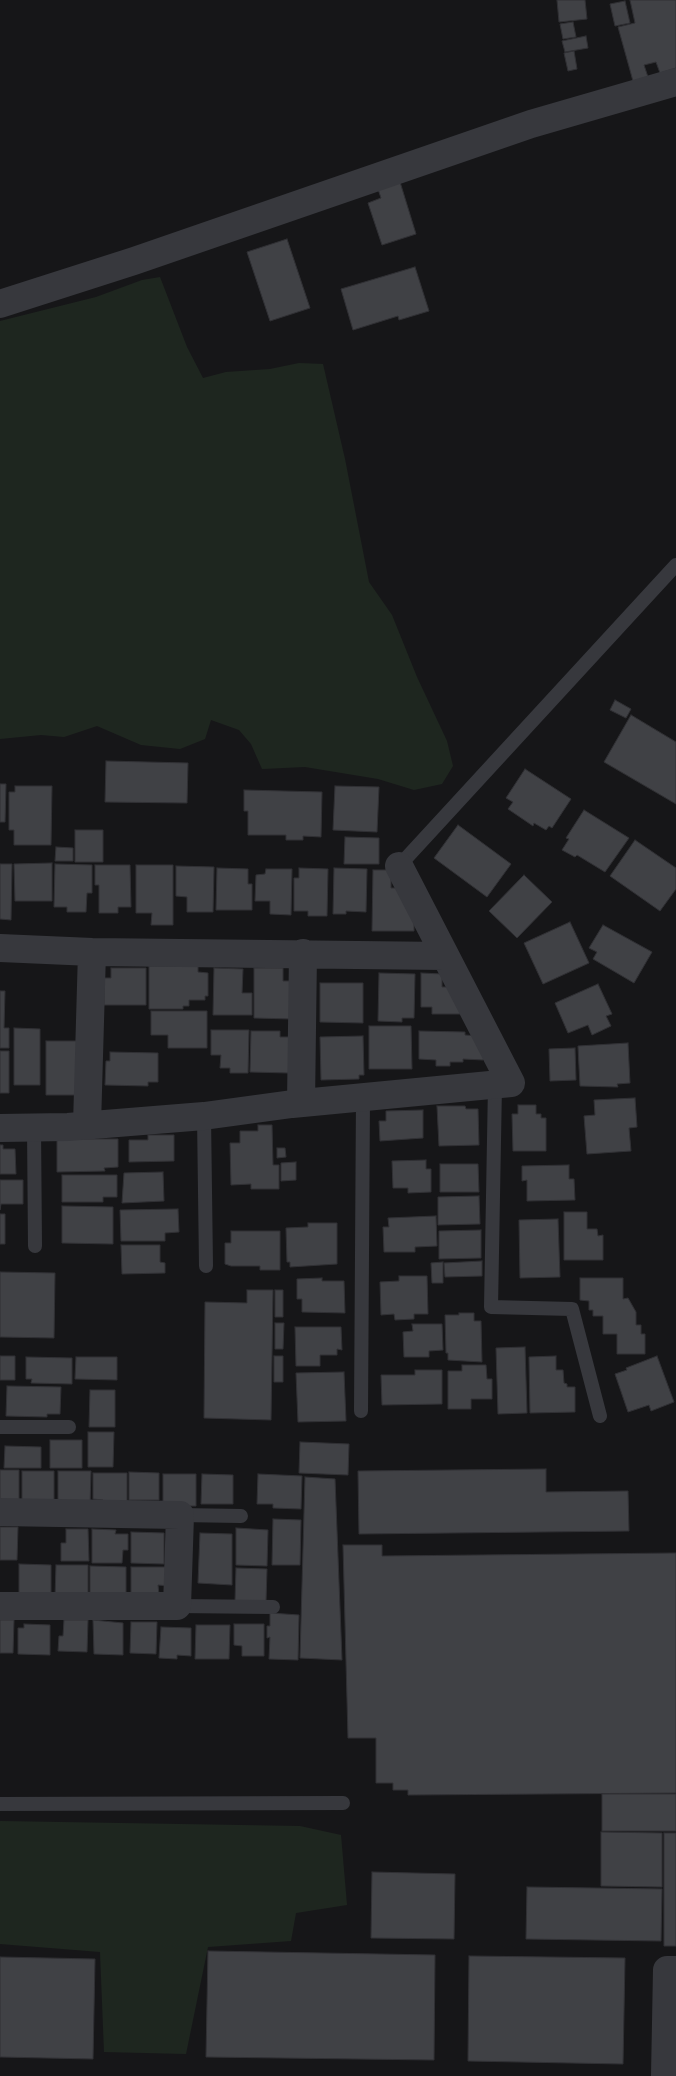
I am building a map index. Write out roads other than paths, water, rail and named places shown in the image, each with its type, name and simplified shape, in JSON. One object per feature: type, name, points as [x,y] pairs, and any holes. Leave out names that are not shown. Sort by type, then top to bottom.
[{"type":"street","points":[[0,304],[134,261],[531,124],[676,82]]},
{"type":"street","points":[[0,1128],[87,1125],[204,1116],[302,1103],[511,1083],[399,866]]},
{"type":"street","points":[[0,948],[92,952],[445,956]]},
{"type":"street","points":[[87,1125],[92,952]]},
{"type":"street","points":[[302,1103],[303,953]]},
{"type":"street","points":[[0,1512],[180,1515],[177,1606],[0,1606]]},
{"type":"street","points":[[666,2076],[667,1970],[676,1970]]},
{"type":"lane","points":[[399,866],[573,674],[676,565]]},
{"type":"lane","points":[[495,1085],[491,1307],[572,1309],[600,1416]]},
{"type":"lane","points":[[361,1411],[363,1097]]},
{"type":"lane","points":[[204,1116],[206,1266]]},
{"type":"lane","points":[[34,1127],[35,1246]]},
{"type":"lane","points":[[0,1427],[69,1427]]},
{"type":"lane","points":[[180,1515],[241,1516]]},
{"type":"lane","points":[[177,1606],[273,1607]]},
{"type":"lane","points":[[0,1804],[344,1803]]}]
